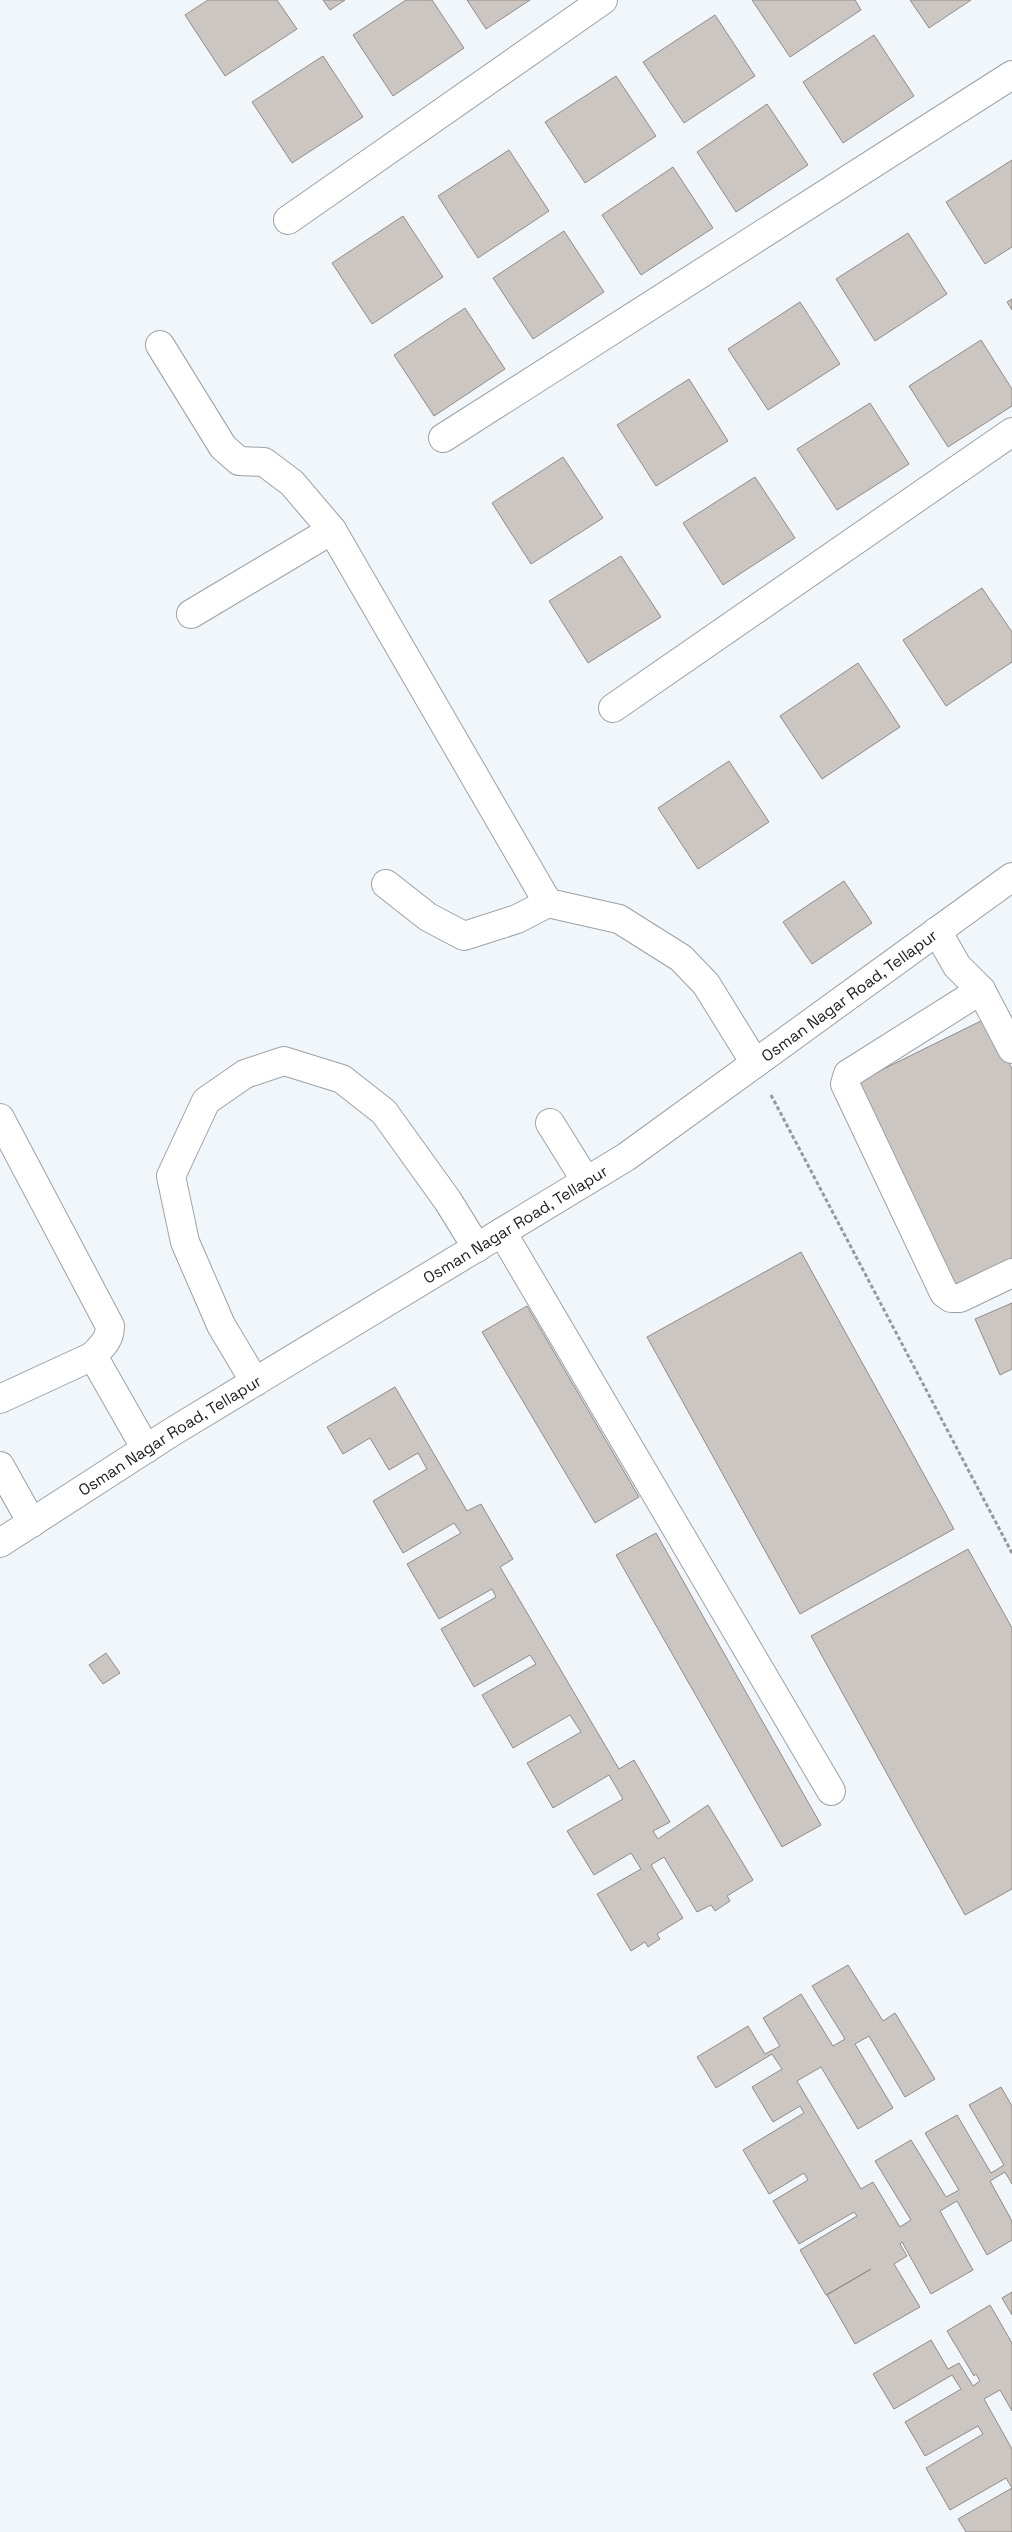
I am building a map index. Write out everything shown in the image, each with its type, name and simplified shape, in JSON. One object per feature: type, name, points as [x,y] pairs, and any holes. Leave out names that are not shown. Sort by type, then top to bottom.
[{"type":"street","points":[[288,220],[603,0]]},
{"type":"street","points":[[443,438],[1012,75]]},
{"type":"street","points":[[160,345],[222,447],[239,462],[264,462],[292,483],[332,530],[548,902]]},
{"type":"street","points":[[613,708],[1012,432]]},
{"type":"street","points":[[191,614],[332,530]]},
{"type":"street","name":"Osman Nagar Road, Tellapur","points":[[0,1543],[146,1449],[626,1157],[1012,877]]},
{"type":"street","points":[[386,884],[428,917],[464,936],[517,919],[548,902],[619,919],[681,958],[706,984],[754,1063]]},
{"type":"street","points":[[937,931],[957,966],[981,990],[1012,1049]]},
{"type":"street","points":[[981,990],[848,1074],[844,1084],[944,1293],[951,1298],[960,1298],[1012,1273]]},
{"type":"street","points":[[255,1382],[222,1325],[185,1242],[172,1176],[206,1101],[245,1074],[284,1061],[342,1079],[384,1112],[448,1201],[477,1248]]},
{"type":"street","points":[[0,1118],[110,1326],[110,1335],[93,1356],[0,1399]]},
{"type":"street","points":[[550,1124],[586,1181]]},
{"type":"street","points":[[502,1232],[831,1791]]},
{"type":"street","points":[[93,1356],[146,1449]]},
{"type":"street","points":[[0,1466],[32,1522]]},
{"type":"path","points":[[754,1063],[1012,1553]]},
{"type":"building","points":[[208,0],[277,0],[297,29],[225,76],[185,15]]},
{"type":"building","points":[[323,0],[345,0],[330,10]]},
{"type":"building","points":[[406,0],[432,0],[464,48],[393,96],[353,35]]},
{"type":"building","points":[[467,0],[530,0],[486,29]]},
{"type":"building","points":[[752,0],[855,0],[861,10],[790,57]]},
{"type":"building","points":[[910,0],[971,0],[929,28]]},
{"type":"building","points":[[715,15],[755,76],[684,123],[643,62]]},
{"type":"building","points":[[874,35],[914,96],[843,143],[803,82]]},
{"type":"building","points":[[323,56],[363,117],[292,163],[252,102]]},
{"type":"building","points":[[616,76],[656,136],[585,183],[545,122]]},
{"type":"building","points":[[767,104],[808,165],[736,212],[697,152]]},
{"type":"building","points":[[509,150],[549,211],[478,258],[438,196]]},
{"type":"building","points":[[1012,160],[1012,247],[985,264],[946,202]]},
{"type":"building","points":[[673,167],[713,228],[641,275],[602,215]]},
{"type":"building","points":[[403,216],[443,277],[372,324],[332,263]]},
{"type":"building","points":[[564,231],[604,292],[533,339],[493,278]]},
{"type":"building","points":[[908,233],[947,294],[875,341],[836,279]]},
{"type":"building","points":[[1012,299],[1012,310],[1007,302]]},
{"type":"building","points":[[800,302],[840,364],[768,410],[728,349]]},
{"type":"building","points":[[465,308],[505,369],[434,416],[394,355]]},
{"type":"building","points":[[981,340],[1012,389],[1012,406],[948,447],[909,386]]},
{"type":"building","points":[[689,379],[728,441],[656,486],[617,425]]},
{"type":"building","points":[[870,403],[909,464],[837,510],[797,449]]},
{"type":"building","points":[[563,457],[603,518],[531,564],[492,503]]},
{"type":"building","points":[[755,477],[795,538],[723,585],[683,523]]},
{"type":"building","points":[[621,556],[661,617],[588,663],[549,601]]},
{"type":"building","points":[[982,588],[1012,632],[1012,662],[946,706],[903,640]]},
{"type":"building","points":[[858,663],[900,727],[822,779],[780,716]]},
{"type":"building","points":[[729,761],[769,822],[698,869],[658,808]]},
{"type":"building","points":[[844,881],[872,923],[812,964],[783,922]]},
{"type":"building","points":[[987,1018],[1012,1069],[1012,1265],[950,1294],[853,1084]]},
{"type":"building","points":[[801,1252],[954,1529],[800,1614],[647,1337]]},
{"type":"building","points":[[1012,1303],[1012,1369],[1000,1375],[975,1319]]},
{"type":"building","points":[[527,1306],[639,1497],[595,1523],[482,1332]]},
{"type":"building","points":[[395,1387],[467,1511],[481,1504],[513,1559],[500,1567],[619,1769],[634,1760],[670,1822],[653,1831],[658,1839],[708,1805],[753,1880],[727,1896],[730,1901],[715,1911],[711,1905],[697,1912],[664,1857],[651,1865],[683,1918],[657,1934],[660,1939],[648,1947],[645,1942],[631,1951],[597,1894],[641,1869],[631,1853],[594,1875],[567,1831],[623,1799],[609,1775],[553,1808],[527,1763],[581,1732],[570,1715],[513,1748],[482,1695],[536,1664],[530,1655],[474,1687],[441,1629],[496,1597],[492,1589],[439,1619],[407,1564],[461,1533],[454,1523],[403,1553],[373,1501],[427,1469],[418,1453],[389,1470],[370,1438],[343,1454],[327,1427]]},
{"type":"building","points":[[656,1533],[821,1825],[782,1847],[616,1555]]},
{"type":"building","points":[[968,1549],[1012,1628],[1012,1889],[965,1915],[811,1636]]},
{"type":"building","points":[[106,1653],[120,1673],[103,1684],[89,1665]]},
{"type":"building","points":[[848,1965],[883,2021],[895,2013],[935,2079],[905,2097],[869,2036],[855,2044],[893,2108],[858,2129],[821,2067],[797,2081],[861,2189],[873,2182],[900,2227],[911,2220],[875,2161],[911,2140],[946,2197],[959,2190],[925,2133],[957,2115],[991,2173],[1004,2165],[969,2105],[1001,2087],[1012,2106],[1012,2184],[1005,2172],[990,2181],[1012,2221],[1012,2240],[987,2255],[957,2201],[940,2211],[973,2270],[931,2294],[902,2242],[900,2244],[907,2256],[894,2264],[920,2307],[855,2344],[827,2295],[871,2269],[826,2295],[800,2250],[857,2216],[854,2212],[799,2244],[773,2201],[808,2180],[804,2173],[769,2194],[743,2150],[804,2113],[800,2106],[773,2122],[752,2087],[782,2069],[772,2054],[716,2088],[697,2057],[748,2026],[765,2054],[780,2046],[763,2018],[801,1994],[833,2046],[845,2039],[812,1986]]},
{"type":"building","points":[[1012,2292],[1012,2315],[1002,2298]]},
{"type":"building","points":[[990,2305],[1012,2343],[1012,2411],[1000,2390],[984,2399],[1012,2449],[1012,2488],[1006,2478],[950,2510],[926,2468],[983,2434],[978,2426],[925,2456],[905,2422],[961,2389],[952,2375],[894,2409],[873,2374],[931,2340],[948,2369],[959,2363],[973,2386],[980,2381],[976,2374],[974,2376],[947,2331]]},
{"type":"building","points":[[1012,2488],[1012,2532],[966,2532],[958,2519]]}]
